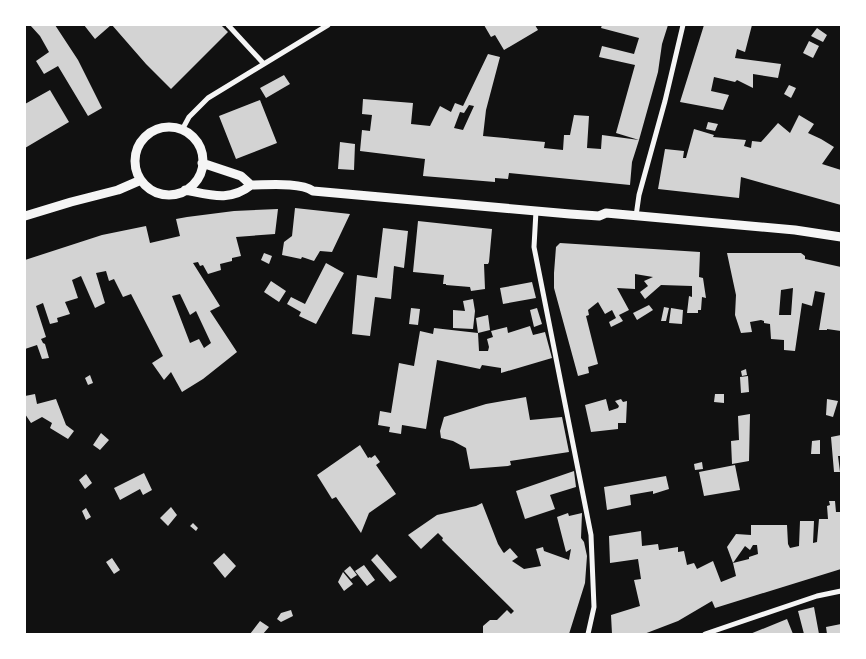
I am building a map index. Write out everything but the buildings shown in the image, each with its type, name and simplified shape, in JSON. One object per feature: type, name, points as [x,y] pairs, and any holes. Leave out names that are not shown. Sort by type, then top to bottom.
[{"type":"street","points":[[228,25],[264,64]]},
{"type":"street","points":[[636,216],[639,195],[666,101],[683,25]]},
{"type":"street","points":[[182,130],[189,117],[208,98],[324,26]]},
{"type":"street","points":[[172,127],[192,136],[202,154],[202,163],[197,179],[186,190],[176,194],[163,194],[151,190],[141,180],[136,168],[135,158],[142,140],[152,132],[172,127]]},
{"type":"street","points":[[202,163],[241,176],[252,184],[307,187],[313,191],[536,211],[599,216],[606,213],[796,230],[841,237]]},
{"type":"street","points":[[29,215],[118,190],[141,180]]},
{"type":"street","points":[[186,190],[214,196],[240,194],[252,184]]},
{"type":"street","points":[[536,211],[534,247],[592,535],[594,607],[588,634]]},
{"type":"street","points":[[705,634],[817,596],[841,591]]}]
